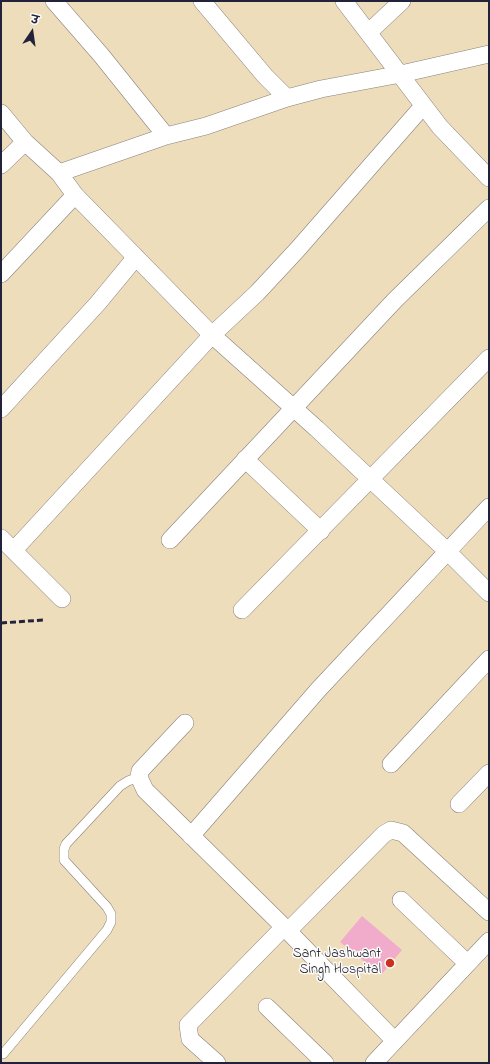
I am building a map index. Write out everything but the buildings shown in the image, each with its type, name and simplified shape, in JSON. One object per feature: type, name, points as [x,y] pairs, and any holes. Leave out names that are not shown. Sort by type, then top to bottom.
[{"type":"street","points":[[54,1],[101,55],[166,136]]},
{"type":"street","points":[[202,1],[265,76],[287,98]]},
{"type":"street","points":[[344,1],[402,74],[440,127],[489,178]]},
{"type":"street","points":[[369,32],[402,1]]},
{"type":"street","points":[[59,173],[166,136],[206,126],[287,98],[321,89],[402,74],[489,54]]},
{"type":"street","points":[[14,550],[212,335],[257,293],[297,250],[424,106]]},
{"type":"street","points":[[1,113],[25,142],[59,173],[76,195],[212,335],[293,407],[448,552],[489,593]]},
{"type":"street","points":[[1,166],[25,142]]},
{"type":"street","points":[[1,274],[76,195]]},
{"type":"street","points":[[170,540],[293,407],[395,300],[489,208]]},
{"type":"street","points":[[1,409],[98,303],[136,257]]},
{"type":"street","points":[[242,610],[489,358]]},
{"type":"street","points":[[245,459],[321,531]]},
{"type":"street","points":[[191,836],[318,690],[489,507]]},
{"type":"street","points":[[1,538],[62,599]]},
{"type":"street","points":[[391,764],[489,659]]},
{"type":"street","points":[[185,723],[144,766],[139,776],[145,790],[286,929],[395,1041]]},
{"type":"street","points":[[459,804],[489,773]]},
{"type":"street","points":[[217,1063],[190,1039],[188,1025],[384,834],[391,830],[403,834],[489,912]]},
{"type":"street","points":[[401,900],[467,963]]},
{"type":"street","points":[[374,1063],[489,941]]},
{"type":"street","points":[[267,1007],[324,1063]]},
{"type":"lane","points":[[3,1054],[107,930],[111,922],[111,914],[107,906],[64,860],[64,849],[66,844],[120,786],[139,776]]},
{"type":"railway","points":[[1,623],[44,620]]},
{"type":"place","name":"Sant Jashwant Singh Hospital","points":[[390,963]]}]
